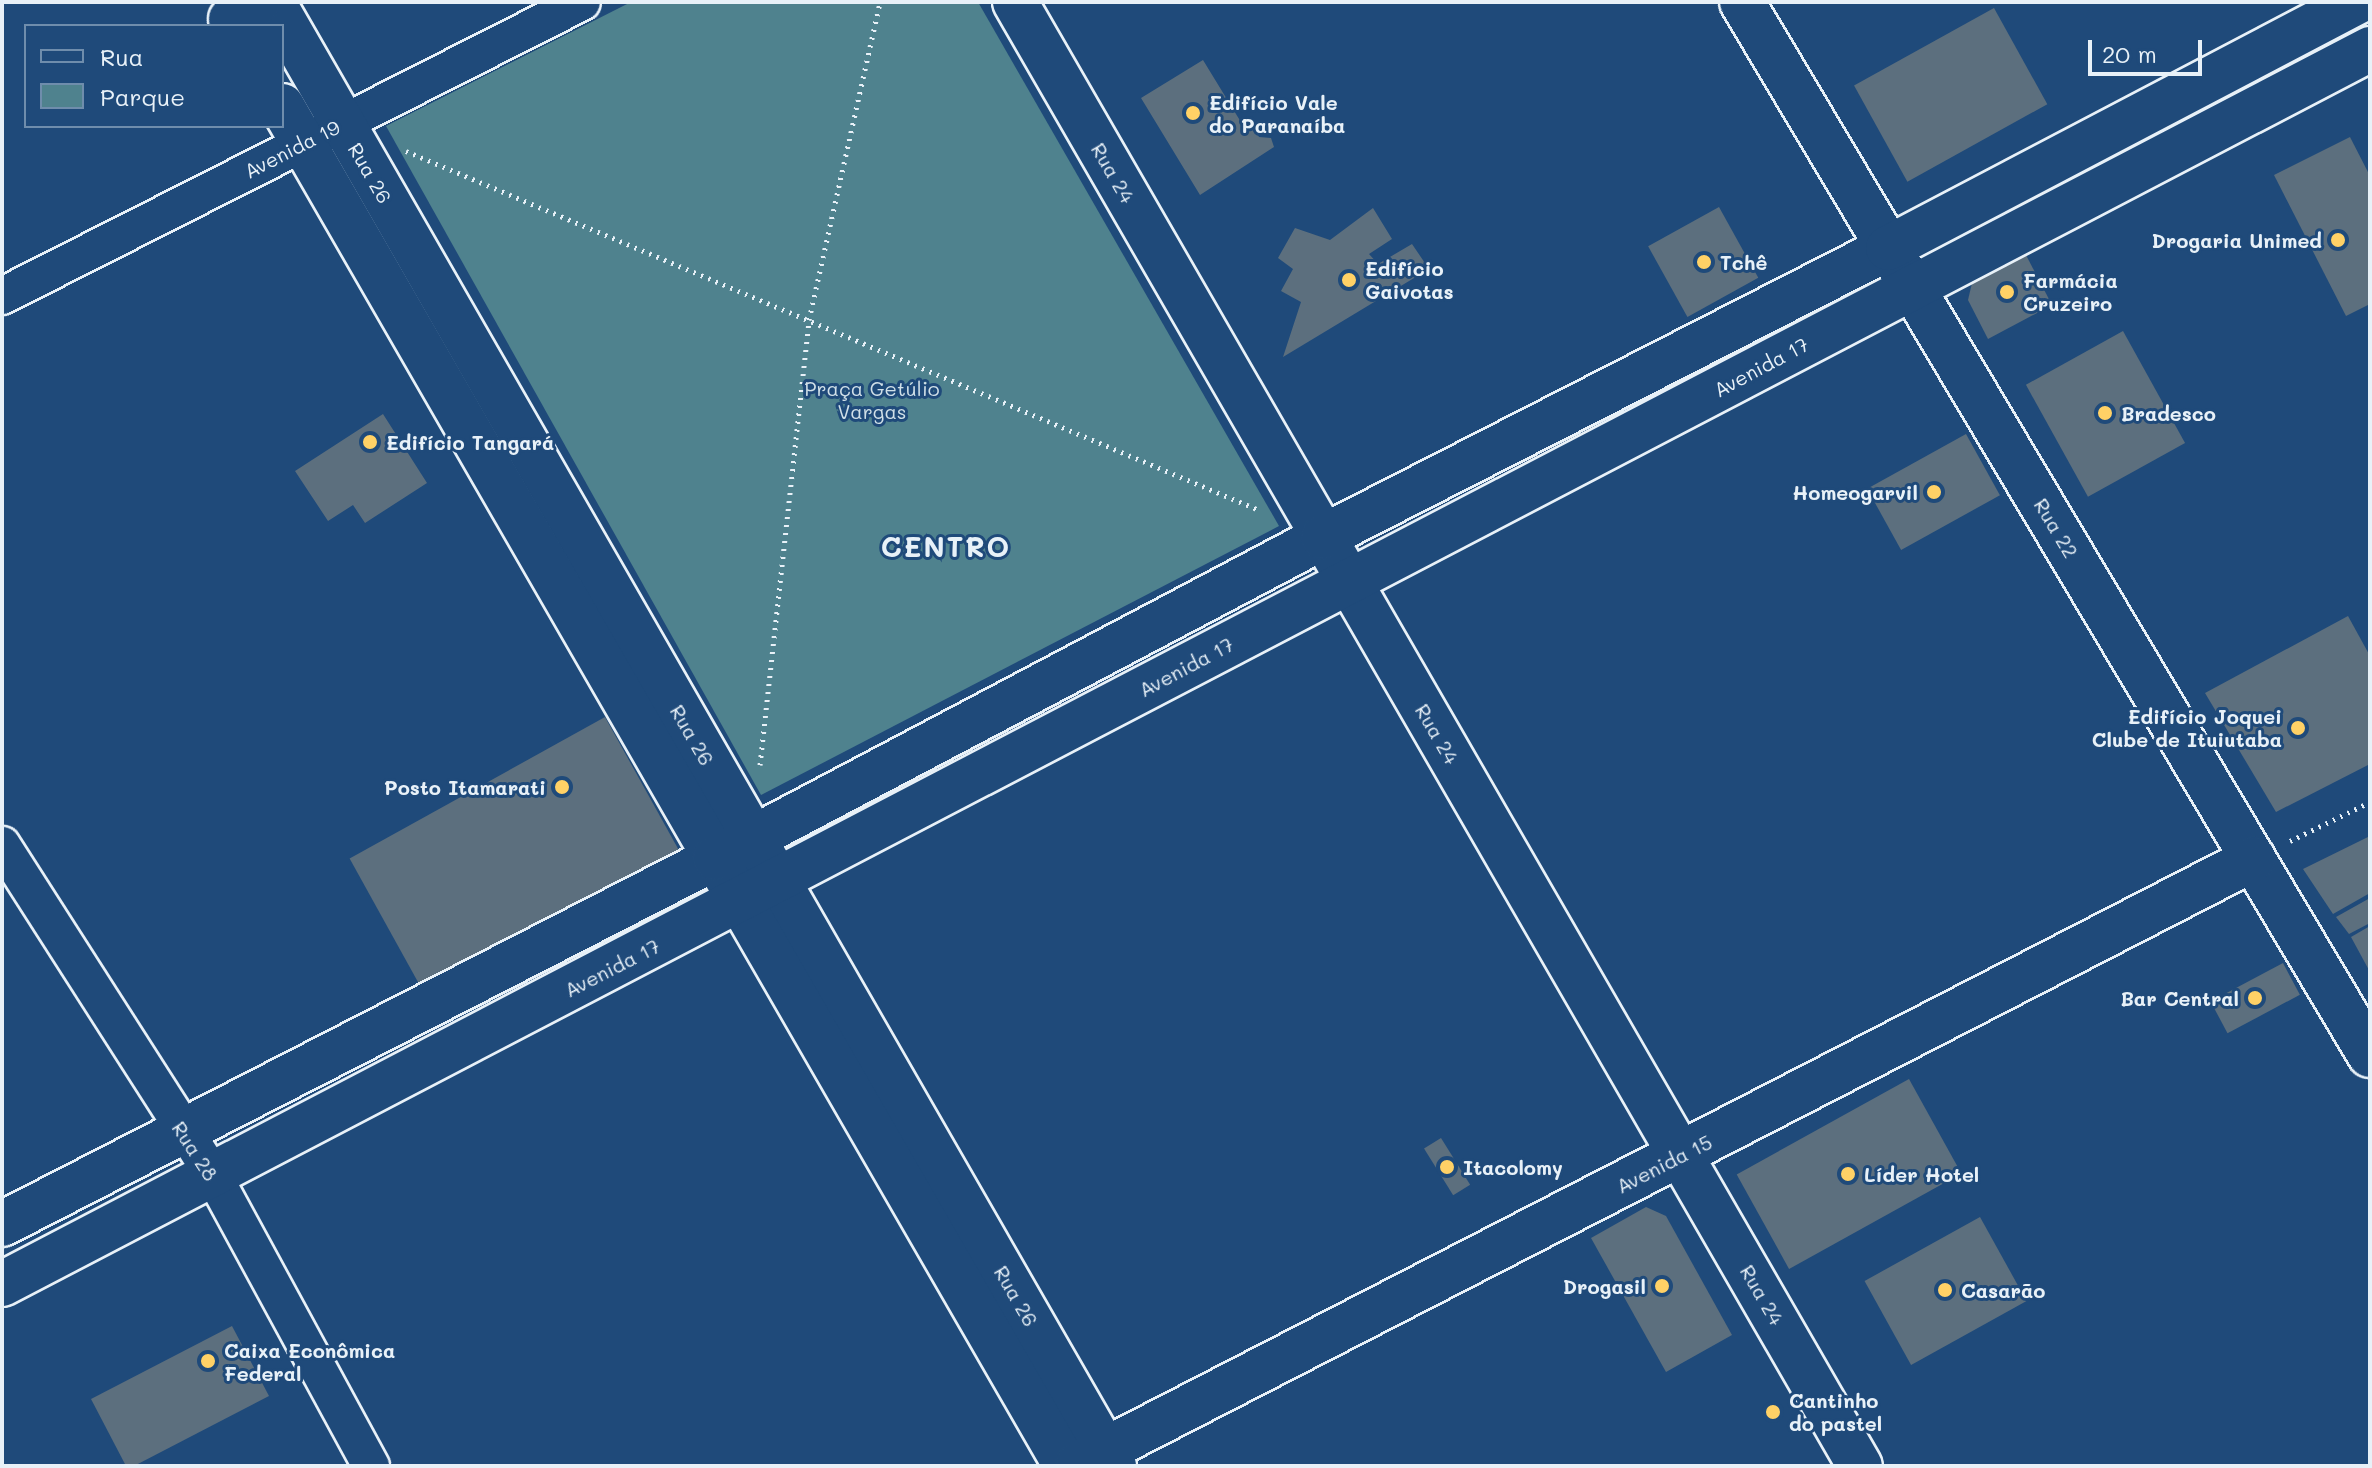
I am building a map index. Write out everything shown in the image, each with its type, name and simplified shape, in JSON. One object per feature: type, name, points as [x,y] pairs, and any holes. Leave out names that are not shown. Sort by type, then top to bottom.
[{"type":"street","name":"Rua 26","points":[[273,2],[342,124],[521,480]]},
{"type":"street","name":"Avenida 19","points":[[2,296],[582,2]]},
{"type":"street","name":"Rua 24","points":[[1015,2],[1860,1466]]},
{"type":"street","name":"Rua 22","points":[[1742,2],[2370,1055]]},
{"type":"street","points":[[2,1224],[733,848],[1323,537],[1888,248],[2357,2]]},
{"type":"street","name":"Avenida 17","points":[[2,1284],[2370,49]]},
{"type":"street","name":"Rua 26","points":[[284,109],[521,480],[1090,1462]]},
{"type":"street","points":[[1054,679],[1078,724]]},
{"type":"street","name":"Rua 28","points":[[2,845],[182,1132],[213,1175],[371,1466]]},
{"type":"street","name":"Avenida 15","points":[[1090,1462],[2253,859]]},
{"type":"path","points":[[759,775],[809,320],[880,2]]},
{"type":"path","points":[[400,148],[1264,512]]},
{"type":"path","points":[[2253,859],[2370,802]]},
{"type":"green space","name":"Praça Getúlio Vargas","points":[[631,2],[978,2],[1279,526],[761,795],[386,126]]},
{"type":"building","points":[[1994,8],[2047,104],[1907,182],[1854,86]]},
{"type":"building","name":"Edifício Vale do Paranaíba","points":[[1203,60],[1247,132],[1254,128],[1259,137],[1271,138],[1274,147],[1200,195],[1141,98]]},
{"type":"building","name":"Drogaria Unimed","points":[[2350,137],[2370,176],[2370,304],[2346,316],[2274,175]]},
{"type":"building","name":"Tchê","points":[[1719,207],[1758,278],[1687,317],[1648,246]]},
{"type":"building","name":"Edifício Gaivotas","points":[[1373,208],[1392,239],[1369,254],[1378,264],[1412,244],[1429,269],[1283,357],[1301,302],[1281,291],[1293,269],[1278,258],[1295,228],[1330,240]]},
{"type":"building","name":"Farmácia Cruzeiro","points":[[2026,255],[2052,305],[1988,339],[1968,300],[1972,283]]},
{"type":"building","name":"Bradesco","points":[[2123,331],[2185,443],[2088,497],[2026,385]]},
{"type":"building","name":"Edifício Tangará","points":[[383,414],[427,483],[365,523],[353,505],[328,521],[295,471]]},
{"type":"building","name":"Homeogarvil","points":[[1966,434],[2000,495],[1901,550],[1867,489]]},
{"type":"building","name":"Edifício Joquei Clube de Ituiutaba","points":[[2348,616],[2370,656],[2370,764],[2276,812],[2205,693]]},
{"type":"building","name":"Posto Itamarati","points":[[605,717],[683,858],[428,999],[350,859]]},
{"type":"building","points":[[2370,836],[2370,893],[2333,914],[2303,869]]},
{"type":"building","points":[[2370,898],[2370,923],[2349,934],[2336,917]]},
{"type":"building","points":[[2370,926],[2370,972],[2351,937]]},
{"type":"building","name":"Bar Central","points":[[2283,963],[2300,995],[2227,1033],[2211,1001]]},
{"type":"building","name":"Líder Hotel","points":[[1909,1079],[1961,1173],[1789,1269],[1737,1175]]},
{"type":"building","name":"Itacolomy","points":[[1441,1138],[1470,1185],[1453,1195],[1424,1149]]},
{"type":"building","name":"Drogasil","points":[[1646,1207],[1666,1216],[1732,1335],[1666,1372],[1591,1238]]},
{"type":"building","name":"Casarão","points":[[1980,1217],[2027,1301],[1911,1365],[1865,1281]]},
{"type":"building","name":"Caixa Econômica Federal","points":[[232,1326],[269,1396],[134,1466],[126,1466],[91,1399]]},
{"type":"place","name":"Edifício Vale do Paranaíba","points":[[1193,113]]},
{"type":"place","name":"Drogaria Unimed","points":[[2338,240]]},
{"type":"place","name":"Tchê","points":[[1704,262]]},
{"type":"place","name":"Edifício Gaivotas","points":[[1349,280]]},
{"type":"place","name":"Farmácia Cruzeiro","points":[[2007,292]]},
{"type":"place","name":"Bradesco","points":[[2105,413]]},
{"type":"place","name":"Edifício Tangará","points":[[370,442]]},
{"type":"place","name":"Homeogarvil","points":[[1934,492]]},
{"type":"place","name":"Edifício Joquei Clube de Ituiutaba","points":[[2298,728]]},
{"type":"place","name":"Posto Itamarati","points":[[562,787]]},
{"type":"place","name":"Bar Central","points":[[2255,998]]},
{"type":"place","name":"Itacolomy","points":[[1447,1167]]},
{"type":"place","name":"Líder Hotel","points":[[1848,1174]]},
{"type":"place","name":"Drogasil","points":[[1662,1286]]},
{"type":"place","name":"Casarão","points":[[1945,1290]]},
{"type":"place","name":"Caixa Econômica Federal","points":[[208,1361]]},
{"type":"place","name":"Cantinho do pastel","points":[[1773,1412]]},
{"type":"district","name":"CENTRO","points":[[946,546]]}]
